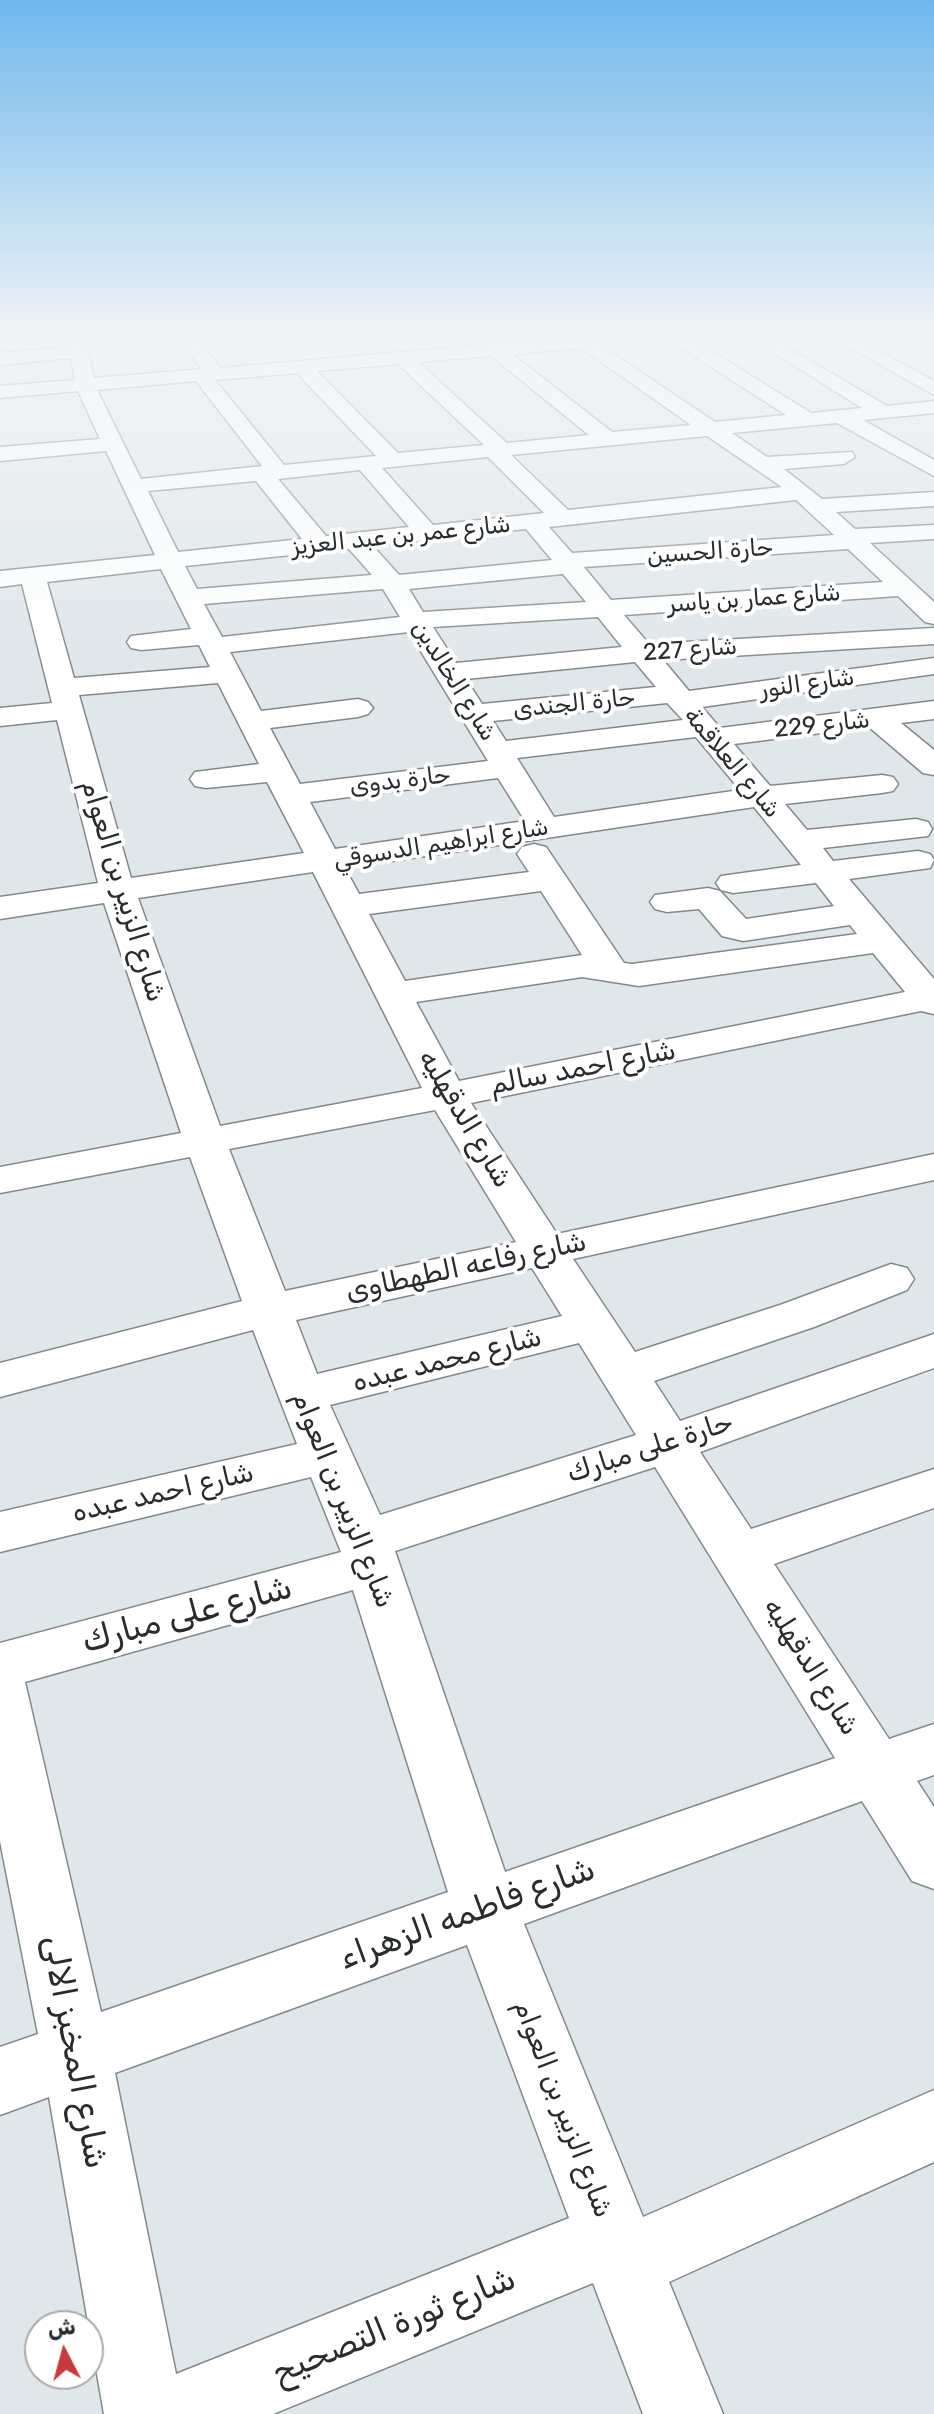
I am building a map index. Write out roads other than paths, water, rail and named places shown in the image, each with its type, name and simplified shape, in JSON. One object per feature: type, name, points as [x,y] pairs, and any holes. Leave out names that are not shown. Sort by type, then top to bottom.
[{"type":"street","name":"شارع الدقهليه","points":[[116,449],[215,652],[350,906],[446,1096],[740,1554],[905,1759],[934,1861]]},
{"type":"street","points":[[255,449],[319,544]]},
{"type":"street","points":[[382,449],[392,460]]},
{"type":"street","points":[[134,486],[511,449]]},
{"type":"street","points":[[641,449],[655,455]]},
{"type":"street","points":[[741,449],[806,495],[854,539],[904,577],[934,616]]},
{"type":"street","points":[[898,449],[934,469]]},
{"type":"street","points":[[497,450],[559,548]]},
{"type":"street","points":[[709,460],[844,457]]},
{"type":"street","points":[[365,463],[427,533]]},
{"type":"street","name":"شارع عمر بن عبد العزيز","points":[[16,577],[319,544],[362,549],[427,533],[559,548],[806,495],[841,482]]},
{"type":"street","points":[[806,495],[934,499]]},
{"type":"street","points":[[727,525],[747,550]]},
{"type":"street","name":"حارة الحسين","points":[[188,598],[392,582],[559,548],[747,550],[934,532]]},
{"type":"street","points":[[362,549],[559,548],[721,575]]},
{"type":"street","name":"شارع العلاقمة","points":[[559,548],[706,733],[932,1001]]},
{"type":"street","name":"شارع الخالدين","points":[[362,549],[392,582],[502,759],[551,879],[612,972]]},
{"type":"street","name":"شارع الزبير بن العوام","points":[[16,577],[66,699],[118,892],[205,1141],[301,1395],[369,1552],[485,1907],[683,2414]]},
{"type":"street","name":"شارع عمار بن ياسر","points":[[215,652],[416,622],[604,608],[904,577]]},
{"type":"street","name":"شارع 227","points":[[447,672],[641,653],[934,636]]},
{"type":"street","points":[[141,642],[215,652]]},
{"type":"street","points":[[772,644],[801,684]]},
{"type":"street","points":[[0,717],[215,652]]},
{"type":"street","name":"شارع النور","points":[[677,697],[934,666]]},
{"type":"street","name":"حارة الجندى","points":[[474,714],[677,697]]},
{"type":"street","points":[[253,721],[358,708]]},
{"type":"street","name":"شارع 229","points":[[502,759],[706,733],[878,719],[934,710]]},
{"type":"street","points":[[878,719],[934,766]]},
{"type":"street","name":"حارة بدوى","points":[[206,779],[286,783],[502,759]]},
{"type":"street","name":"شارع ابراهيم الدسوقي","points":[[0,908],[759,797],[882,784]]},
{"type":"street","points":[[733,883],[822,871],[917,845],[797,841]]},
{"type":"street","points":[[350,906],[551,879]]},
{"type":"street","points":[[667,902],[708,898],[735,928],[743,930],[858,913]]},
{"type":"street","points":[[395,994],[582,966],[639,975],[882,941]]},
{"type":"street","name":"شارع احمد سالم","points":[[0,1180],[932,1001]]},
{"type":"street","name":"شارع رفاعه الطهطاوى","points":[[0,1380],[269,1310],[934,1167]]},
{"type":"street","points":[[624,1373],[797,1316],[891,1279]]},
{"type":"street","name":"شارع محمد عبده","points":[[301,1395],[593,1324]]},
{"type":"street","name":"حارة على مبارك","points":[[369,1552],[934,1350]]},
{"type":"street","name":"شارع احمد عبده","points":[[0,1532],[327,1455]]},
{"type":"street","points":[[740,1554],[934,1488]]},
{"type":"street","name":"شارع على مبارك","points":[[0,1666],[369,1552]]},
{"type":"street","name":"شارع المخبز الالى","points":[[0,1691],[76,2054],[144,2414]]},
{"type":"street","name":"شارع فاطمه الزهراء","points":[[0,2081],[905,1759]]},
{"type":"street","name":"شارع ثورة التصحيح","points":[[176,2414],[618,2251],[934,2125]]}]
